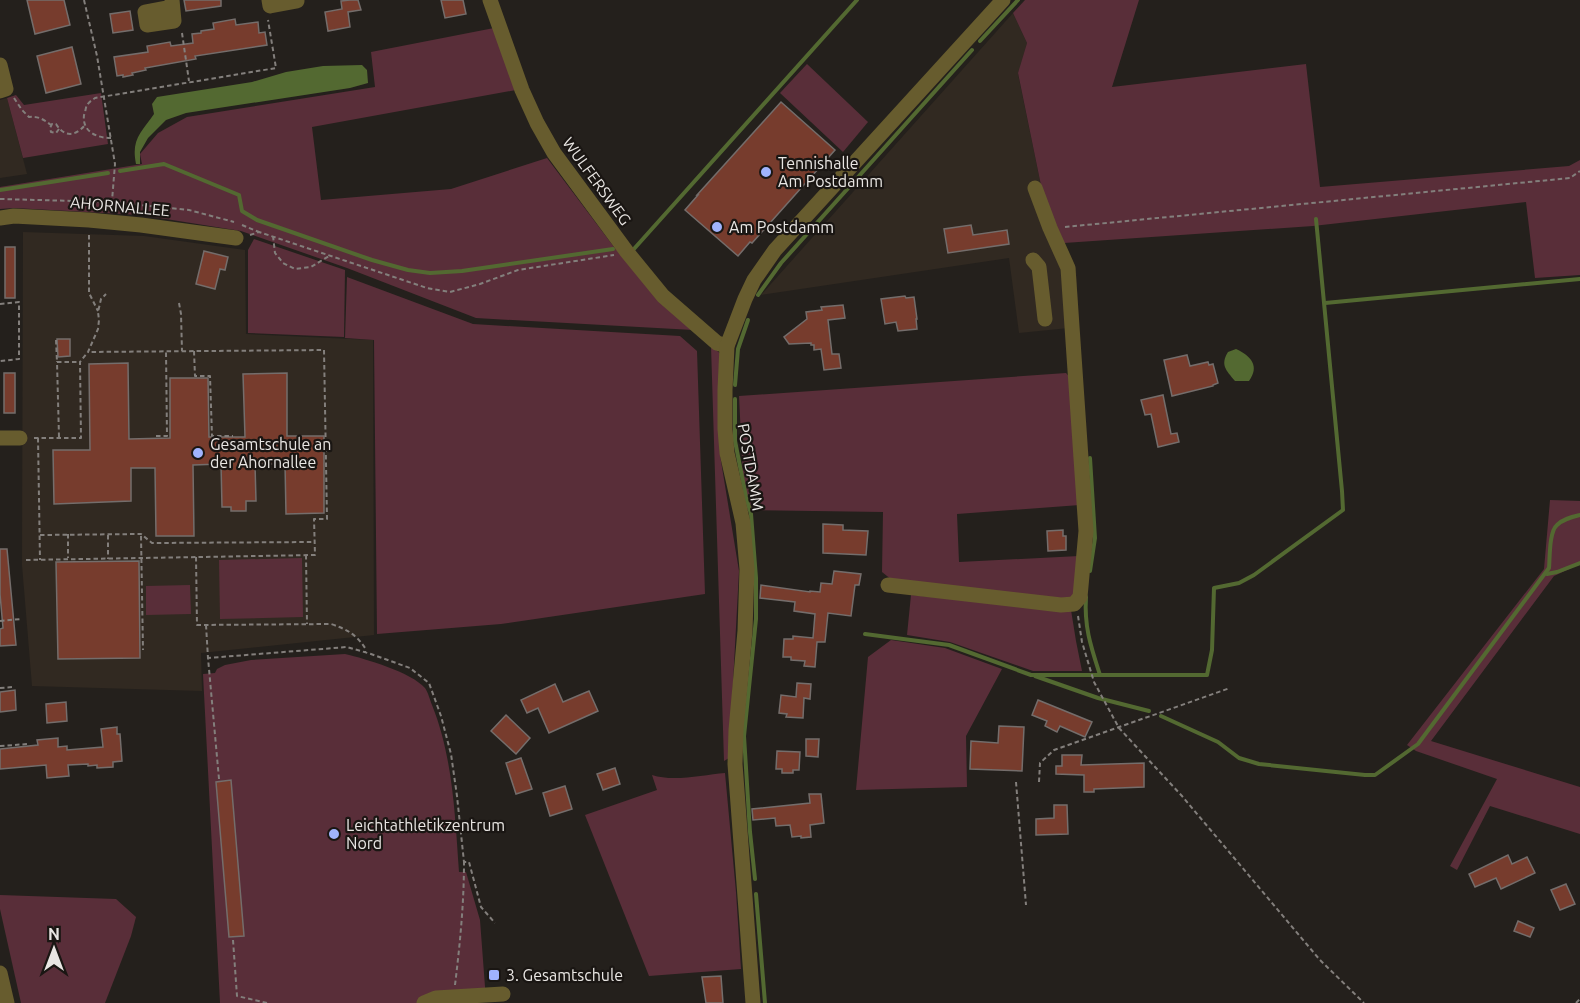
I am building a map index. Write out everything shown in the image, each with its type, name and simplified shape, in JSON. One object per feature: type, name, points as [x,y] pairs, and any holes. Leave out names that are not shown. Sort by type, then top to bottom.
[{"type":"street","points":[[270,3],[296,0]]},
{"type":"street","name":"WULFERSWEG","points":[[490,0],[522,90],[554,153],[627,252],[663,296],[717,343],[727,346]]},
{"type":"street","name":"POSTDAMM","points":[[753,1003],[735,764],[745,631],[747,569],[743,523],[727,453],[725,390],[727,346],[754,280],[775,250],[1003,0]]},
{"type":"street","points":[[0,65],[3,90]]},
{"type":"street","points":[[888,585],[1061,605],[1074,604],[1080,597],[1086,531],[1068,268],[1035,188]]},
{"type":"street","name":"AHORNALLEE","points":[[0,218],[14,216],[89,220],[236,238]]},
{"type":"street","points":[[1033,260],[1039,267],[1045,319]]},
{"type":"street","points":[[0,438],[20,438]]},
{"type":"street","points":[[0,973],[7,1003]]},
{"type":"street","points":[[424,1003],[436,998],[453,996],[503,994]]},
{"type":"path","points":[[84,0],[104,96],[115,164],[112,202]]},
{"type":"path","points":[[111,138],[94,135],[85,125],[87,105],[95,98],[276,68],[267,18],[270,3]]},
{"type":"path","points":[[173,9],[181,31],[189,82]]},
{"type":"path","points":[[3,90],[29,117],[36,116],[51,125],[56,124],[59,129],[73,135],[85,125]]},
{"type":"path","points":[[51,125],[51,132],[56,133],[59,129]]},
{"type":"path","points":[[1050,228],[1570,178],[1580,171]]},
{"type":"path","points":[[0,199],[112,202],[189,210],[241,225],[427,288],[450,292],[518,270],[627,252]]},
{"type":"path","points":[[89,220],[89,292],[98,312]]},
{"type":"path","points":[[236,238],[259,232]]},
{"type":"path","points":[[273,236],[275,253],[283,263],[295,269],[311,267],[329,256]]},
{"type":"path","points":[[20,438],[81,438],[80,362],[88,352],[98,329],[98,312],[101,299],[106,294]]},
{"type":"path","points":[[0,304],[19,302],[19,359],[0,361]]},
{"type":"path","points":[[179,303],[182,351]]},
{"type":"path","points":[[56,340],[59,437]]},
{"type":"path","points":[[26,560],[315,555],[314,519],[327,519],[324,350],[88,352]]},
{"type":"path","points":[[156,436],[167,436],[166,351]]},
{"type":"path","points":[[194,351],[195,376],[210,376],[212,436],[232,436]]},
{"type":"path","points":[[57,362],[80,362]]},
{"type":"path","points":[[38,438],[40,560]]},
{"type":"path","points":[[68,534],[69,560]]},
{"type":"path","points":[[108,534],[108,559]]},
{"type":"path","points":[[40,535],[141,534],[152,543],[315,542]]},
{"type":"path","points":[[141,534],[143,650]]},
{"type":"path","points":[[306,555],[307,624]]},
{"type":"path","points":[[196,557],[197,625],[331,624],[345,628],[354,634],[365,648],[365,652]]},
{"type":"path","points":[[1074,604],[1078,611],[1082,642],[1094,682],[1119,728],[1182,796],[1320,960],[1364,1003]]},
{"type":"path","points":[[0,621],[21,619]]},
{"type":"path","points":[[206,625],[219,779]]},
{"type":"path","points":[[208,658],[347,647],[410,668],[429,683],[441,716],[450,754],[464,862],[463,909],[453,996]]},
{"type":"path","points":[[0,688],[13,687]]},
{"type":"path","points":[[1039,782],[1040,763],[1054,750],[1230,688]]},
{"type":"path","points":[[0,746],[28,744]]},
{"type":"path","points":[[1016,783],[1026,905]]},
{"type":"path","points":[[464,862],[469,862],[481,907],[495,923]]},
{"type":"path","points":[[232,939],[237,996],[267,1003]]},
{"type":"path","points":[[1576,1003],[1580,999]]},
{"type":"shaded area","points":[[1025,0],[1139,0],[1112,87],[1306,64],[1320,187],[1569,166],[1580,160],[1580,275],[1535,278],[1526,202],[1313,226],[1064,243],[1044,200],[1018,73],[1027,43],[1013,13]]},
{"type":"shaded area","points":[[1013,13],[1027,43],[1018,74],[1044,200],[1076,268],[1079,327],[1019,333],[1009,258],[761,295]]},
{"type":"shaded area","points":[[494,28],[516,90],[312,127],[321,200],[451,189],[547,158],[614,247],[693,330],[476,318],[347,268],[241,231],[141,215],[0,209],[0,187],[142,164],[140,154],[158,133],[187,117],[375,87],[371,52]]},
{"type":"shaded area","points":[[807,64],[868,122],[843,152],[780,93]]},
{"type":"shaded area","points":[[362,65],[367,70],[368,83],[350,88],[186,113],[166,120],[148,138],[140,152],[140,164],[136,164],[136,142],[154,114],[152,104],[157,97],[252,82],[286,72],[323,66]]},
{"type":"shaded area","points":[[101,93],[108,144],[23,158],[7,98],[16,95],[24,105]]},
{"type":"shaded area","points":[[7,98],[27,174],[0,178],[0,100]]},
{"type":"shaded area","name":"Gesamtschule an der Ahornallee","points":[[23,232],[144,236],[245,250],[246,334],[373,340],[374,635],[201,653],[202,691],[32,686],[22,565]]},
{"type":"shaded area","points":[[254,239],[345,270],[344,337],[248,333],[248,250]]},
{"type":"shaded area","points":[[347,277],[473,324],[680,336],[697,351],[705,594],[501,624],[377,634],[374,340],[345,338]]},
{"type":"shaded area","points":[[711,346],[721,354],[720,455],[739,571],[729,758],[724,761]]},
{"type":"shaded area","points":[[1236,349],[1250,358],[1254,366],[1249,381],[1235,381],[1225,367],[1224,360],[1228,352]]},
{"type":"shaded area","points":[[1066,373],[1073,381],[1080,505],[957,514],[959,562],[1079,556],[1076,593],[1071,598],[1066,600],[892,580],[882,572],[883,512],[746,510],[739,396]]},
{"type":"shaded area","points":[[1550,500],[1580,501],[1580,564],[1554,576],[1431,741],[1580,787],[1580,834],[1490,806],[1457,870],[1450,866],[1497,779],[1416,751],[1407,745],[1544,569]]},
{"type":"shaded area","points":[[302,558],[303,617],[220,619],[219,560]]},
{"type":"shaded area","points":[[190,585],[191,614],[146,615],[146,586]]},
{"type":"shaded area","points":[[911,595],[1071,610],[1082,671],[1033,671],[950,642],[907,635]]},
{"type":"shaded area","points":[[891,640],[945,648],[1002,669],[966,736],[967,787],[856,790],[868,657]]},
{"type":"shaded area","name":"Leichtathletikzentrum Nord","points":[[345,654],[376,663],[410,677],[425,688],[428,694],[445,745],[449,766],[459,872],[466,872],[480,920],[486,1000],[440,1003],[220,1003],[203,674],[215,673],[217,669],[225,665],[251,660]]},
{"type":"shaded area","points":[[725,773],[741,969],[649,976],[585,815],[657,790],[652,775],[679,778]]},
{"type":"shaded area","points":[[0,895],[116,899],[136,917],[105,1003],[21,1003],[0,909]]},
{"type":"building","points":[[27,0],[64,0],[70,25],[35,34]]},
{"type":"building","points":[[184,0],[221,0],[221,6],[186,11]]},
{"type":"building","points":[[358,0],[361,10],[348,12],[350,27],[328,31],[325,12],[342,9],[341,1]]},
{"type":"building","points":[[441,0],[463,0],[466,14],[445,18]]},
{"type":"building","points":[[130,11],[133,30],[113,33],[110,14]]},
{"type":"building","points":[[235,19],[236,25],[258,22],[259,33],[265,32],[267,45],[195,56],[196,59],[145,68],[146,70],[132,73],[133,75],[117,76],[114,57],[148,52],[147,46],[170,42],[171,46],[193,43],[192,34],[214,29],[213,23]]},
{"type":"building","points":[[72,47],[81,84],[46,93],[37,56]]},
{"type":"building","name":"Tennishalle Am Postdamm","points":[[781,102],[835,150],[738,256],[685,210]]},
{"type":"building","points":[[971,225],[973,235],[1007,230],[1009,244],[948,253],[944,229]]},
{"type":"building","points":[[5,247],[15,247],[15,298],[5,298]]},
{"type":"building","points":[[204,251],[228,257],[225,270],[220,269],[215,289],[196,284]]},
{"type":"building","points":[[905,296],[906,298],[914,297],[917,329],[898,331],[896,322],[885,324],[881,299]]},
{"type":"building","points":[[843,305],[845,318],[828,320],[832,354],[839,354],[841,368],[824,370],[821,349],[814,350],[814,345],[811,343],[789,344],[784,337],[807,319],[806,312],[822,310],[821,307]]},
{"type":"building","points":[[57,339],[70,339],[70,356],[58,357]]},
{"type":"building","points":[[1187,355],[1190,366],[1208,362],[1209,365],[1213,364],[1218,383],[1172,396],[1164,360]]},
{"type":"building","points":[[128,363],[129,439],[170,438],[170,378],[208,378],[209,437],[245,437],[243,374],[287,373],[287,436],[324,436],[324,513],[286,514],[285,464],[255,464],[256,501],[246,501],[246,511],[231,511],[231,507],[222,507],[221,464],[193,465],[194,536],[156,536],[155,468],[131,468],[131,501],[54,504],[53,450],[90,450],[89,364]]},
{"type":"building","points":[[4,373],[15,373],[15,413],[4,413]]},
{"type":"building","points":[[1163,395],[1171,434],[1177,433],[1179,442],[1158,447],[1151,414],[1145,415],[1141,400]]},
{"type":"building","points":[[823,524],[843,525],[843,530],[868,531],[866,555],[823,553]]},
{"type":"building","points":[[1063,530],[1063,536],[1066,536],[1066,550],[1048,551],[1047,531]]},
{"type":"building","points":[[0,549],[7,549],[16,645],[0,646],[0,629],[3,628]]},
{"type":"building","points":[[139,561],[140,658],[58,659],[56,562]]},
{"type":"building","points":[[834,571],[861,574],[859,585],[855,585],[851,616],[828,613],[825,642],[817,642],[815,667],[804,666],[805,661],[783,657],[784,639],[793,639],[793,636],[813,638],[815,614],[794,611],[795,602],[760,598],[761,585],[820,592],[821,583],[832,584]]},
{"type":"building","points":[[797,683],[811,684],[810,699],[804,698],[803,718],[786,717],[787,714],[779,713],[781,695],[796,697]]},
{"type":"building","points":[[555,684],[563,702],[589,691],[598,711],[549,733],[538,708],[527,713],[521,700]]},
{"type":"building","points":[[15,690],[16,710],[0,712],[0,692]]},
{"type":"building","points":[[1038,700],[1092,722],[1085,737],[1060,726],[1057,732],[1045,726],[1047,721],[1032,715]]},
{"type":"building","points":[[66,702],[67,721],[47,723],[46,704]]},
{"type":"building","points":[[506,715],[530,738],[516,754],[491,731]]},
{"type":"building","points":[[999,726],[1024,727],[1022,771],[970,769],[971,741],[998,743]]},
{"type":"building","points":[[117,727],[117,734],[120,734],[122,761],[113,762],[113,767],[97,768],[97,765],[88,766],[88,764],[68,765],[69,776],[47,778],[46,765],[0,769],[0,749],[38,745],[37,740],[58,738],[58,747],[67,746],[67,750],[103,747],[101,729]]},
{"type":"building","points":[[806,739],[819,739],[818,757],[806,756]]},
{"type":"building","points":[[777,751],[800,752],[799,770],[793,770],[793,773],[782,773],[782,769],[776,769]]},
{"type":"building","points":[[1062,755],[1082,755],[1081,765],[1144,763],[1144,787],[1094,789],[1094,792],[1084,792],[1084,775],[1056,774],[1056,766],[1062,766]]},
{"type":"building","points":[[521,758],[532,789],[516,794],[506,763]]},
{"type":"building","points":[[615,768],[620,784],[603,790],[597,774]]},
{"type":"building","points":[[231,780],[244,936],[229,937],[216,782]]},
{"type":"building","points":[[565,786],[572,809],[550,816],[543,793]]},
{"type":"building","points":[[809,794],[821,794],[824,823],[810,825],[811,837],[792,837],[790,825],[776,826],[775,818],[753,820],[752,809],[810,803]]},
{"type":"building","points":[[1054,805],[1067,805],[1068,834],[1036,835],[1036,819],[1054,818]]},
{"type":"building","points":[[1508,855],[1512,864],[1527,857],[1535,873],[1501,889],[1496,878],[1475,887],[1469,874]]},
{"type":"building","points":[[1566,884],[1575,904],[1560,910],[1551,890]]},
{"type":"building","points":[[1518,921],[1534,928],[1530,937],[1514,931]]},
{"type":"building","points":[[721,976],[723,1003],[706,1003],[702,977]]},
{"type":"waterway","points":[[633,250],[857,0]]},
{"type":"waterway","points":[[980,41],[1018,0]]},
{"type":"waterway","points":[[758,295],[781,263],[972,50]]},
{"type":"waterway","points":[[120,171],[164,164],[239,195],[242,211],[257,220],[372,260],[408,270],[430,273],[462,271],[613,249]]},
{"type":"waterway","points":[[0,190],[108,173]]},
{"type":"waterway","points":[[865,634],[949,645],[1031,675],[1207,675],[1212,650],[1214,588],[1239,583],[1254,575],[1343,510],[1316,219]]},
{"type":"waterway","points":[[1325,303],[1580,279]]},
{"type":"waterway","points":[[735,385],[738,349],[748,320]]},
{"type":"waterway","points":[[735,399],[735,441],[751,514],[756,578],[756,619],[744,736],[755,879]]},
{"type":"waterway","points":[[1090,458],[1095,538],[1090,571]]},
{"type":"waterway","points":[[1161,716],[1218,742],[1239,758],[1259,764],[1375,775],[1418,744],[1549,568],[1554,528],[1562,521],[1580,515]]},
{"type":"waterway","points":[[1547,574],[1580,563]]},
{"type":"waterway","points":[[1086,597],[1087,627],[1100,675]]},
{"type":"waterway","points":[[1035,676],[1098,698],[1149,711]]},
{"type":"waterway","points":[[756,894],[765,1003]]},
{"type":"place","name":"Tennishalle Am Postdamm","points":[[766,172]]},
{"type":"place","name":"Am Postdamm","points":[[717,227]]},
{"type":"place","name":"Gesamtschule an der Ahornallee","points":[[198,453]]},
{"type":"place","name":"Leichtathletikzentrum Nord","points":[[334,834]]},
{"type":"place","name":"3. Gesamtschule","points":[[494,975]]}]
